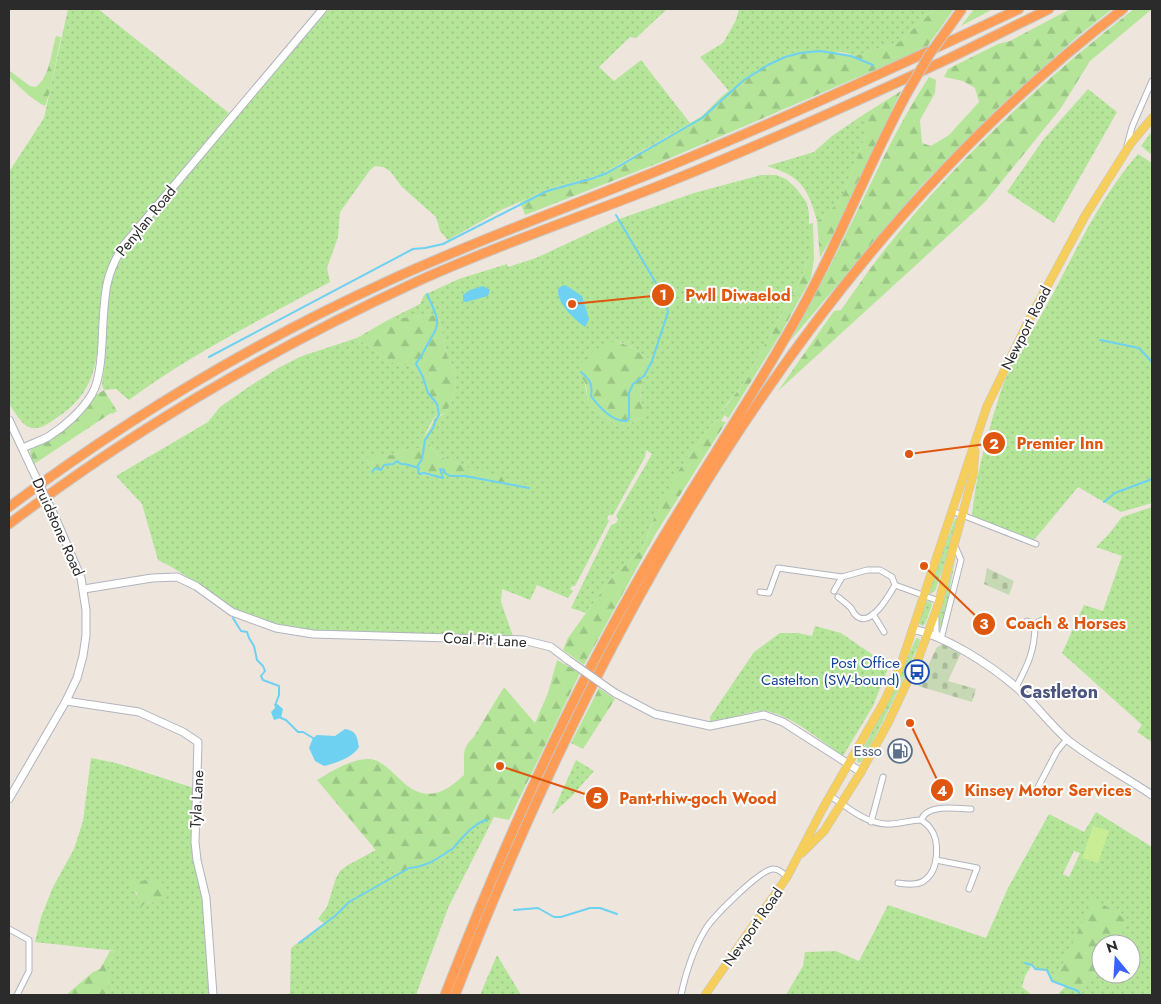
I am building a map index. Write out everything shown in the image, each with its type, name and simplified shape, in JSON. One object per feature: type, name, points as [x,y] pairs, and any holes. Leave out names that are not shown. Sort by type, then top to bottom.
[{"type":"highway","points":[[444,995],[514,826],[573,701],[611,627],[657,546],[802,309],[844,227],[906,95],[929,54],[962,9]]},
{"type":"highway","points":[[9,507],[63,467],[130,422],[195,382],[301,324],[388,281],[475,243],[692,157],[1019,9]]},
{"type":"highway","points":[[9,524],[68,479],[133,436],[214,386],[308,334],[435,274],[672,181],[761,143],[944,61],[1050,9]]},
{"type":"highway","points":[[455,995],[527,821],[597,675],[668,547],[704,487],[771,385],[850,278],[930,185],[1017,98],[1123,9]]},
{"type":"main road","name":"Newport Road","points":[[705,995],[787,877],[848,763],[884,702],[914,629],[923,595],[987,406],[1028,320],[1085,216],[1126,152],[1152,118]]},
{"type":"main road","name":"Newport Road","points":[[798,857],[824,831],[861,772],[888,723],[919,658],[938,603],[973,475],[975,444]]},
{"type":"street","name":"Penylan Road","points":[[23,448],[48,437],[74,416],[92,393],[99,370],[102,348],[104,296],[107,281],[111,268],[124,245],[323,9]]},
{"type":"street","points":[[1126,152],[1132,127],[1152,81]]},
{"type":"street","name":"Druidstone Road","points":[[9,420],[76,565],[84,589],[86,610],[86,635],[77,678],[66,702],[9,799]]},
{"type":"street","points":[[952,511],[1036,544]]},
{"type":"street","name":"Newport Road","points":[[941,639],[961,560],[954,545]]},
{"type":"street","points":[[760,592],[769,593],[778,568],[842,577],[867,570],[880,570],[892,577],[895,585],[923,595],[938,603],[935,622],[936,632],[941,639]]},
{"type":"street","points":[[834,591],[842,577]]},
{"type":"street","name":"Coal Pit Lane","points":[[84,589],[152,578],[177,578],[196,586],[232,612],[276,628],[313,634],[524,640],[551,647],[615,693],[655,714],[710,726],[764,715],[783,722],[861,772]]},
{"type":"street","points":[[838,597],[850,607],[858,618],[864,619],[874,614],[895,585]]},
{"type":"street","points":[[874,614],[884,632]]},
{"type":"street","points":[[1027,621],[1034,624],[1042,620]]},
{"type":"street","points":[[1016,687],[1028,664],[1033,648],[1034,624]]},
{"type":"street","points":[[914,629],[927,632],[941,639],[990,668],[1016,687],[1067,739],[1152,795]]},
{"type":"street","name":"Tyla Lane","points":[[66,702],[139,712],[183,732],[198,742],[196,848],[206,898],[213,995]]},
{"type":"street","points":[[1036,793],[1057,751],[1067,739]]},
{"type":"street","points":[[871,822],[883,777]]},
{"type":"street","points":[[830,796],[871,822],[886,824],[921,820],[931,828],[935,840],[936,860],[932,870],[925,880],[913,884],[898,883]]},
{"type":"street","points":[[921,820],[923,814],[930,810],[971,809]]},
{"type":"street","points":[[936,860],[976,868],[969,889]]},
{"type":"street","points":[[680,995],[686,970],[706,928],[728,902],[750,882],[768,870],[774,869],[787,877]]},
{"type":"street","points":[[9,929],[29,940],[29,971],[17,995]]},
{"type":"green space","points":[[68,9],[98,9],[229,113],[115,253],[107,271],[104,284],[95,365],[83,393],[71,407],[52,421],[44,426],[31,428],[22,422],[9,404],[9,172],[44,118]]},
{"type":"green space","points":[[329,9],[667,9],[636,38],[630,37],[599,67],[614,81],[641,60],[690,123],[600,175],[551,188],[501,210],[448,240],[440,231],[436,217],[402,187],[390,171],[383,167],[375,166],[370,170],[340,212],[338,237],[327,268],[330,282],[202,352],[129,400],[116,389],[104,390],[102,384],[105,363],[106,309],[112,273],[138,234],[220,133]]},
{"type":"green space","points":[[739,9],[935,9],[899,42],[855,56],[842,52],[788,54],[752,73],[729,91],[700,57],[723,43],[736,20]]},
{"type":"green space","points":[[935,9],[954,9],[926,48],[661,162],[525,215],[520,202],[551,188],[600,175],[627,160],[702,116],[722,96],[750,74],[771,62],[788,54],[804,50],[824,50],[855,56],[899,42]]},
{"type":"green space","points":[[974,9],[993,9],[961,26]]},
{"type":"green space","points":[[1070,9],[1112,9],[1078,36],[999,107],[922,185],[790,341],[832,263],[895,135],[929,77],[936,80],[935,93],[920,120],[922,143],[931,146],[949,135],[979,102],[975,88],[963,81],[944,77],[948,69],[998,44],[1010,41]]},
{"type":"green space","points":[[1134,9],[1152,9],[1090,61],[1061,108],[985,202],[778,391],[834,311],[841,310],[886,248],[942,183],[1003,121],[1067,63]]},
{"type":"green space","points":[[56,36],[61,37],[45,106],[31,97],[9,77],[10,71],[30,86],[36,87],[47,71]]},
{"type":"green space","points":[[1088,89],[1117,112],[1054,223],[1007,192],[1043,140]]},
{"type":"green space","points":[[901,91],[839,224],[820,258],[817,221],[828,214],[844,193],[866,134],[866,113]]},
{"type":"green space","points":[[866,113],[866,134],[844,193],[828,214],[817,221],[810,200],[801,185],[788,174],[767,166],[814,152],[832,136]]},
{"type":"green space","points":[[1152,131],[1152,155],[1141,146]]},
{"type":"green space","points":[[1138,154],[1152,163],[1152,503],[1121,512],[1078,487],[1034,540],[972,517],[978,477],[987,439],[1005,380],[1092,220],[1125,169]]},
{"type":"green space","points":[[761,175],[776,175],[786,179],[796,188],[807,203],[809,214],[809,258],[797,287],[743,384],[722,410],[725,415],[721,421],[715,420],[682,465],[652,523],[643,548],[610,580],[586,613],[571,608],[611,525],[616,523],[618,519],[616,516],[652,454],[646,450],[645,457],[613,515],[609,515],[607,518],[609,521],[575,586],[572,586],[570,589],[573,591],[568,598],[537,585],[530,600],[502,589],[501,602],[513,636],[354,633],[287,627],[255,618],[230,606],[183,574],[158,560],[142,504],[116,476],[208,422],[220,407],[280,367],[302,356],[357,338],[391,362],[410,366],[420,372],[425,380],[437,414],[420,448],[411,448],[394,455],[366,457],[372,471],[397,461],[419,468],[420,474],[443,478],[440,469],[450,476],[465,476],[528,487],[468,468],[439,456],[425,440],[438,419],[446,413],[453,398],[455,387],[454,371],[445,349],[441,324],[437,315],[398,318],[386,321],[420,304],[424,295],[459,279],[507,264],[508,267],[536,258],[622,218],[694,193]],"holes":[[[620,342],[652,361],[644,376],[640,392],[645,414],[623,430],[597,411],[589,408],[584,379]]]},
{"type":"green space","points":[[813,223],[814,259],[811,278],[781,333],[728,419],[722,411],[743,384],[797,287],[809,258],[809,224]]},
{"type":"green space","points":[[437,315],[456,382],[446,413],[439,415],[425,440],[439,456],[468,468],[529,484],[529,488],[465,476],[450,476],[441,469],[443,478],[424,473],[419,474],[419,467],[401,464],[397,461],[393,464],[384,465],[381,470],[375,468],[372,472],[366,456],[394,455],[411,448],[420,448],[421,441],[437,414],[425,380],[420,372],[410,366],[391,362],[357,338],[386,321],[398,318]]},
{"type":"green space","points":[[612,342],[628,346],[652,361],[644,376],[640,392],[645,414],[623,430],[597,411],[589,408],[585,382],[580,376],[579,370],[584,359],[589,354]]},
{"type":"green space","points":[[104,390],[117,411],[111,413],[34,464],[30,452],[31,448],[79,416],[96,395]]},
{"type":"green space","points":[[715,420],[726,422],[653,538],[584,665],[563,650],[568,638],[610,580],[643,548],[659,505],[682,465]]},
{"type":"green space","points":[[1152,507],[1152,742],[1137,732],[1142,725],[1062,653],[1084,605],[1103,611],[1122,556],[1096,547],[1122,517]]},
{"type":"green space","points":[[958,517],[959,522],[935,591],[929,594],[928,591],[955,519]]},
{"type":"green space","points":[[955,561],[944,618],[941,626],[938,628],[937,619]]},
{"type":"green space","points":[[987,568],[1014,581],[1009,595],[984,584]]},
{"type":"green space","points":[[928,601],[932,605],[925,624],[922,626],[918,620],[924,602]]},
{"type":"green space","points":[[815,626],[841,633],[889,666],[873,706],[843,756],[791,720],[769,711],[753,712],[710,722],[710,717],[754,652],[780,633],[798,633],[812,636]]},
{"type":"green space","points":[[916,638],[920,639],[919,644],[899,689],[869,748],[861,762],[858,763],[857,760],[891,696]]},
{"type":"green space","points":[[943,644],[961,653],[948,681],[976,689],[972,702],[918,686],[937,647]]},
{"type":"green space","points":[[557,660],[580,673],[509,820],[494,817],[474,825],[454,849],[437,860],[396,874],[317,780],[349,763],[363,759],[372,759],[384,765],[412,789],[427,794],[442,791],[457,782],[464,775],[466,746],[473,738],[504,687],[535,723],[548,693]]},
{"type":"green space","points":[[599,688],[615,699],[583,749],[571,743]]},
{"type":"green space","points":[[91,758],[116,763],[194,788],[192,852],[204,904],[210,995],[106,995],[108,978],[106,969],[116,951],[35,942],[41,917],[53,887],[74,849],[83,821]],"holes":[[[134,890],[155,902],[145,903],[138,910],[138,897]]]},
{"type":"green space","points":[[576,760],[594,771],[570,798],[552,814]]},
{"type":"green space","points":[[1096,812],[1152,847],[1152,995],[1057,995],[1066,986],[1078,991],[1080,994],[1091,981],[1091,984],[1141,984],[1141,934],[1121,934],[1127,920],[1106,934],[1091,934],[1091,944],[1064,962],[1052,981],[1047,970],[1035,969],[1032,965],[1025,976],[1022,987],[1032,995],[786,995],[803,966],[805,952],[836,951],[859,961],[888,905],[986,938],[1008,888],[1049,814],[1084,832]],"holes":[[[1074,851],[1080,853],[1069,877],[1063,874]]]},
{"type":"green space","points":[[494,817],[448,908],[416,995],[284,995],[290,993],[291,948],[324,923],[318,919],[327,907],[340,871],[376,850],[396,874],[427,864],[447,853],[473,826]]},
{"type":"green space","points":[[1093,826],[1109,831],[1098,863],[1082,858]]},
{"type":"green space","points":[[130,877],[142,881],[154,877],[162,882],[165,890],[162,898],[155,902],[145,903],[138,911],[137,893],[128,885]]},
{"type":"green space","points":[[1093,898],[1127,920],[1121,934],[1091,934],[1091,981],[1080,995],[1078,991],[1052,981],[1064,962]]},
{"type":"green space","points":[[110,951],[116,951],[106,969],[110,977],[106,995],[66,995],[93,972],[100,969]]},
{"type":"green space","points":[[497,955],[521,995],[480,995]]},
{"type":"water","points":[[563,285],[582,296],[589,319],[585,327],[571,315],[560,300],[558,289]]},
{"type":"water","points":[[483,286],[490,290],[488,296],[466,302],[463,301],[463,295],[470,290]]},
{"type":"water","points":[[276,703],[283,709],[281,718],[274,720],[271,712],[275,708],[274,704]]},
{"type":"water","points":[[345,729],[352,731],[356,735],[359,747],[356,751],[343,760],[324,766],[315,761],[309,748],[313,738],[317,735],[335,736]]},
{"type":"waterway","points":[[209,357],[413,249],[443,244],[547,191],[607,173],[702,118],[744,80],[785,57],[820,51],[851,56],[873,65]]},
{"type":"waterway","points":[[581,372],[590,382],[592,388],[591,396],[598,405],[616,419],[626,421],[629,418],[629,393],[633,384],[644,376],[652,361],[668,312],[660,290],[616,215]]},
{"type":"waterway","points":[[417,467],[422,459],[425,440],[439,415],[437,404],[428,393],[416,364],[437,326],[436,314],[427,294]]},
{"type":"waterway","points":[[1100,340],[1139,348],[1152,362]]},
{"type":"waterway","points":[[372,472],[375,468],[381,470],[384,465],[393,464],[397,461],[401,464],[419,468],[419,474],[424,473],[443,478],[440,469],[450,476],[465,476],[529,488]]},
{"type":"waterway","points":[[1104,502],[1115,493],[1152,479]]},
{"type":"waterway","points":[[233,618],[241,631],[247,632],[254,646],[257,660],[265,671],[261,676],[263,680],[279,686],[279,695],[276,703]]},
{"type":"waterway","points":[[281,718],[286,720],[298,732],[303,732],[313,738]]},
{"type":"waterway","points":[[299,943],[335,916],[349,902],[409,868],[424,865],[437,859],[453,848],[476,825],[485,820],[487,821]]},
{"type":"waterway","points":[[514,910],[538,908],[554,917],[561,917],[590,908],[600,908],[617,914]]},
{"type":"waterway","points":[[1025,963],[1032,965],[1035,969],[1047,970],[1052,981],[1078,991],[1080,995]]},
{"type":"place","name":"Pwll Diwaelod","points":[[572,304]]},
{"type":"place","name":"Premier Inn","points":[[909,454]]},
{"type":"place","name":"Coach & Horses","points":[[924,566]]},
{"type":"place","name":"Post Office Castelton (SW-bound)","points":[[917,672]]},
{"type":"place","name":"Kinsey Motor Services","points":[[910,723]]},
{"type":"place","name":"Esso","points":[[900,751]]},
{"type":"place","name":"Pant-rhiw-goch Wood","points":[[500,766]]},
{"type":"district","name":"Castleton","points":[[1059,692]]}]
